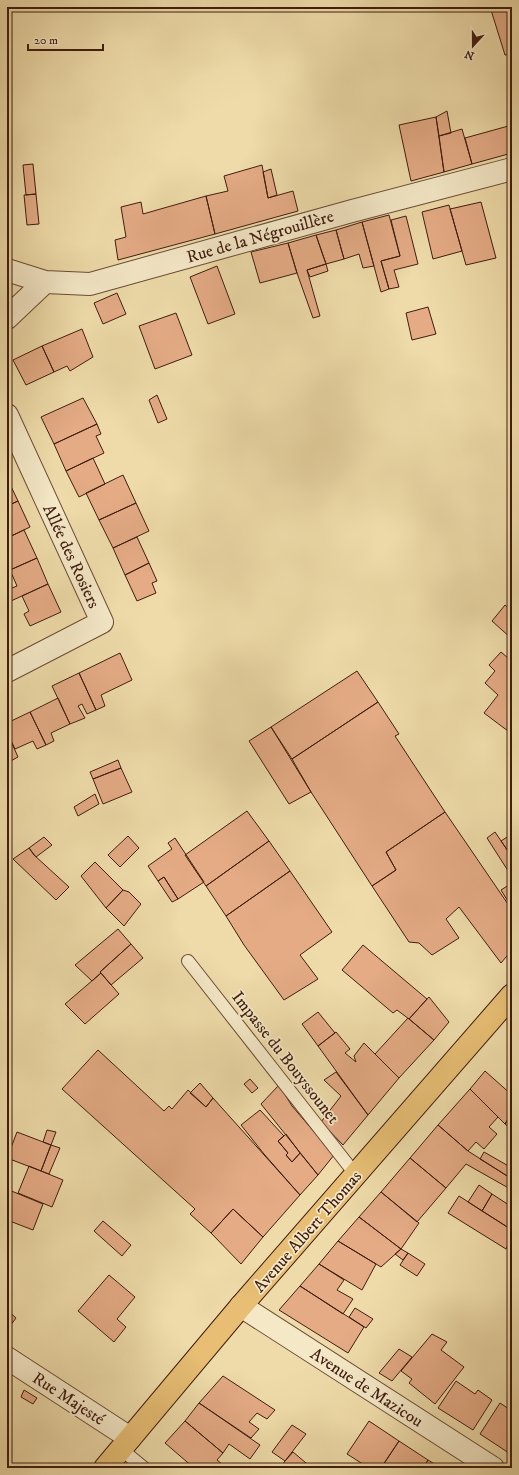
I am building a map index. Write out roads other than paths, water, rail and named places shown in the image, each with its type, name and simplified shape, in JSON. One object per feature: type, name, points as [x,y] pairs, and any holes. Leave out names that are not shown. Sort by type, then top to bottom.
[{"type":"main road","name":"Avenue Albert Thomas","points":[[105,1468],[241,1306],[512,995]]},
{"type":"street","name":"Rue de la Négrouillère","points":[[7,270],[45,282],[90,284],[352,211],[512,169]]},
{"type":"street","points":[[7,318],[45,282]]},
{"type":"street","name":"Allée des Rosiers","points":[[7,415],[102,622],[7,671]]},
{"type":"street","name":"Avenue de Mazicou","points":[[241,1306],[493,1468]]},
{"type":"street","name":"Rue Majesté","points":[[7,1358],[126,1444]]},
{"type":"lane","name":"Impasse du Bouyssounet","points":[[188,961],[356,1175]]},
{"type":"lane","points":[[126,1444],[144,1468]]}]
